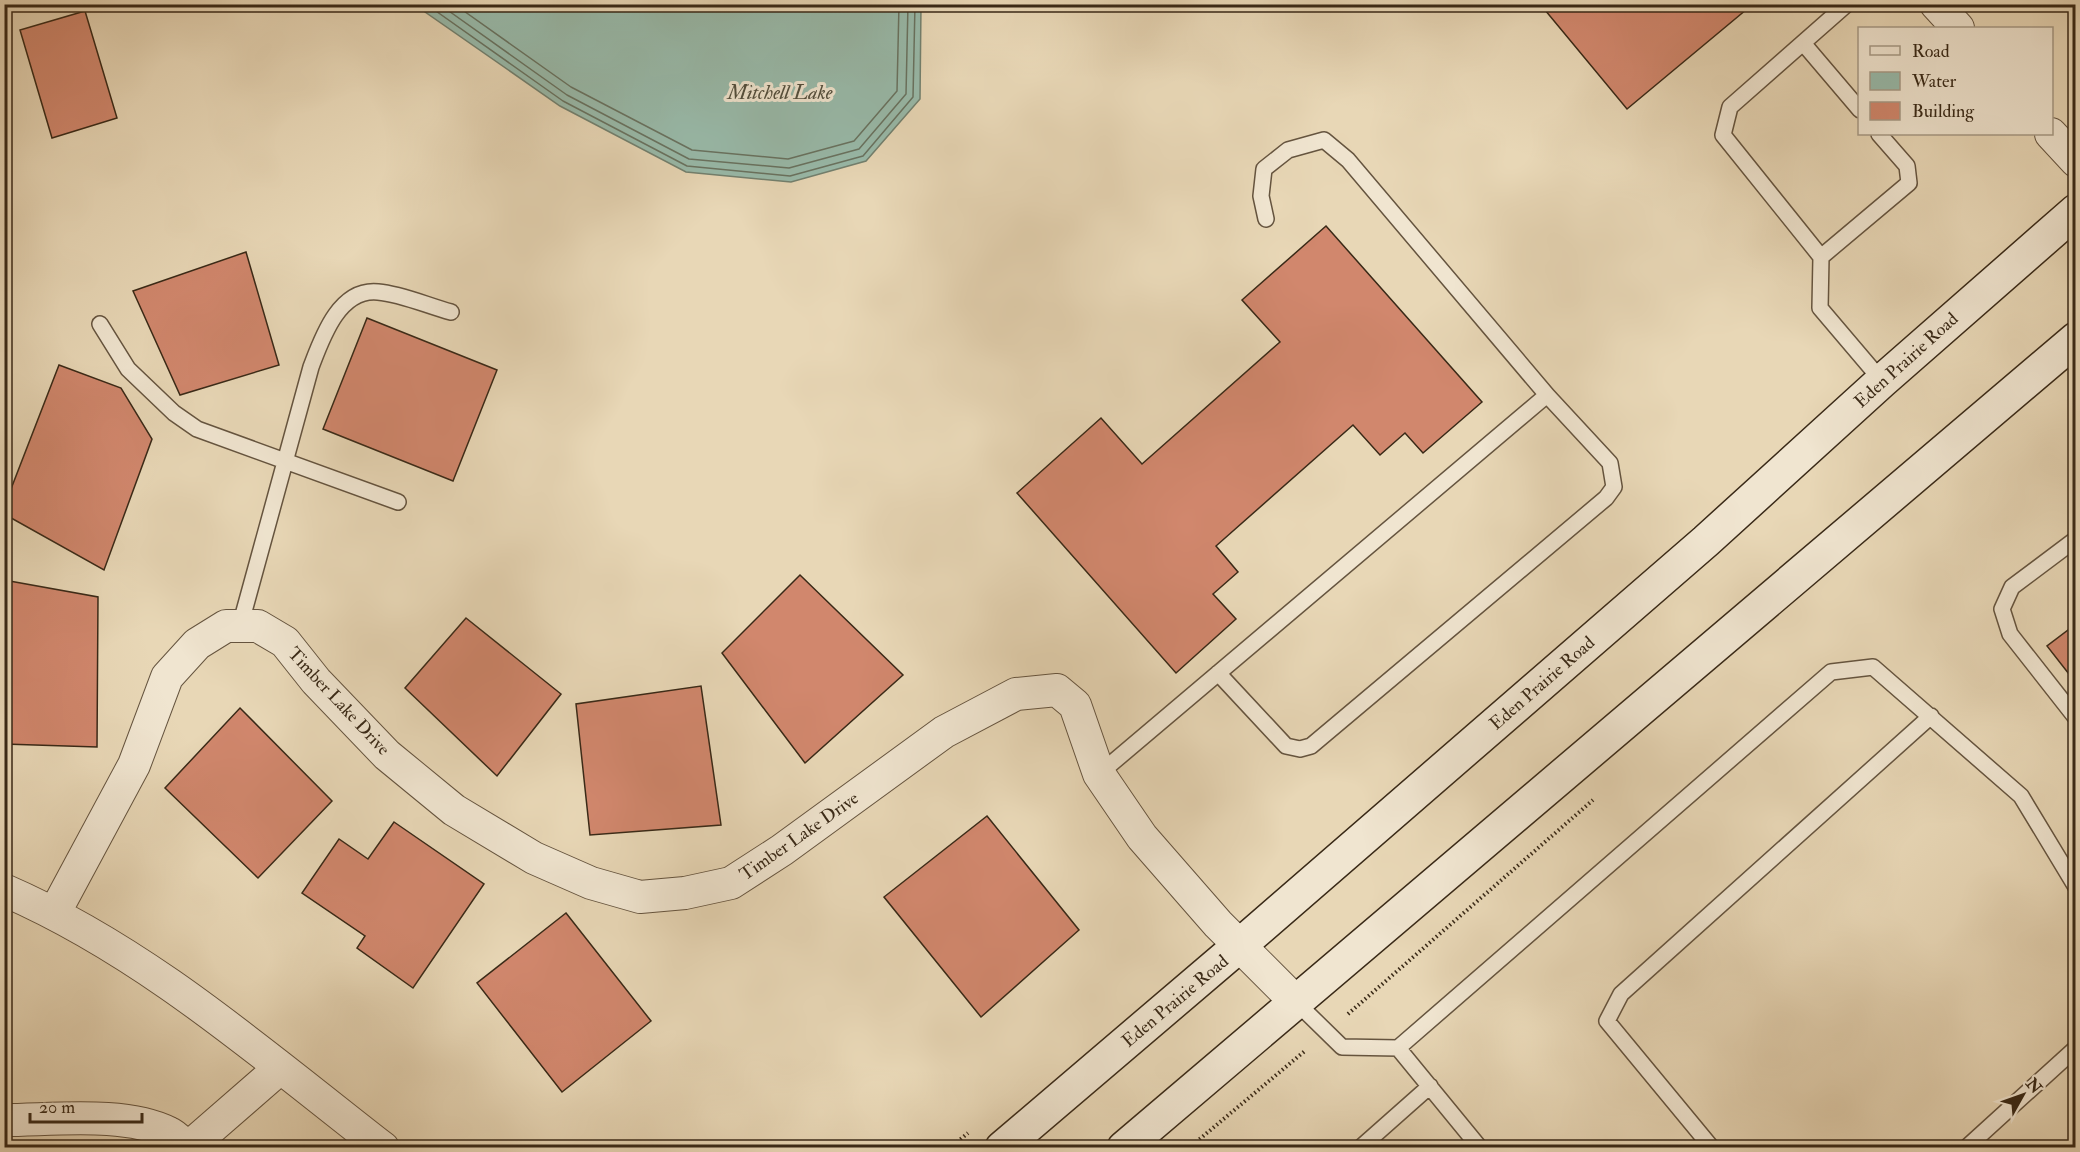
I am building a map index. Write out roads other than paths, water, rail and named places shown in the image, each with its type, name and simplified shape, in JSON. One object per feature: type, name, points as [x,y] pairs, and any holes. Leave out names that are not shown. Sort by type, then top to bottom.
[{"type":"main road","name":"Eden Prairie Road","points":[[1002,1148],[1706,541],[1882,381],[2076,211]]},
{"type":"main road","points":[[1124,1148],[2076,339]]},
{"type":"street","points":[[1936,4],[1957,27]]},
{"type":"street","points":[[2052,135],[2076,161]]},
{"type":"street","name":"Timber Lake Drive","points":[[55,912],[134,765],[167,677],[196,644],[226,626],[258,626],[285,642],[316,681],[387,755],[454,810],[534,858],[591,883],[640,897],[685,893],[731,883],[782,850],[944,732],[1016,694],[1057,690],[1075,705],[1099,774],[1142,837],[1239,946],[1296,1002]]},
{"type":"street","points":[[4,890],[55,912],[193,999],[383,1148]]},
{"type":"street","points":[[4,1120],[115,1121],[150,1125],[171,1134],[187,1148],[280,1068]]},
{"type":"lane","points":[[1847,4],[1730,107],[1723,135],[1821,257],[1820,308],[1882,381]]},
{"type":"lane","points":[[1803,43],[1858,109]]},
{"type":"lane","points":[[1821,257],[1909,183],[1907,166],[1880,135]]},
{"type":"lane","points":[[1218,673],[1286,746],[1300,749],[1311,746],[1606,498],[1614,487],[1610,463],[1547,395],[1348,160],[1323,140],[1288,150],[1264,169],[1261,196],[1266,219]]},
{"type":"lane","points":[[240,626],[311,367],[326,330],[341,307],[363,294],[378,292],[451,312]]},
{"type":"lane","points":[[100,324],[128,369],[174,413],[197,429],[398,502]]},
{"type":"lane","points":[[1099,774],[1547,395]]},
{"type":"lane","points":[[2076,539],[2013,587],[2002,609],[2010,634],[2076,718]]},
{"type":"lane","points":[[1296,1002],[1342,1047],[1398,1048],[1831,672],[1873,667],[1931,716],[2021,796],[2076,887]]},
{"type":"lane","points":[[1712,1148],[1607,1021],[1621,994],[1931,716]]},
{"type":"lane","points":[[1398,1048],[1480,1148]]},
{"type":"lane","points":[[1966,1148],[2076,1048]]},
{"type":"lane","points":[[1360,1148],[1430,1086]]},
{"type":"water","name":"Mitchell Lake","points":[[415,5],[921,5],[920,99],[866,161],[791,182],[686,172],[560,106]]}]
